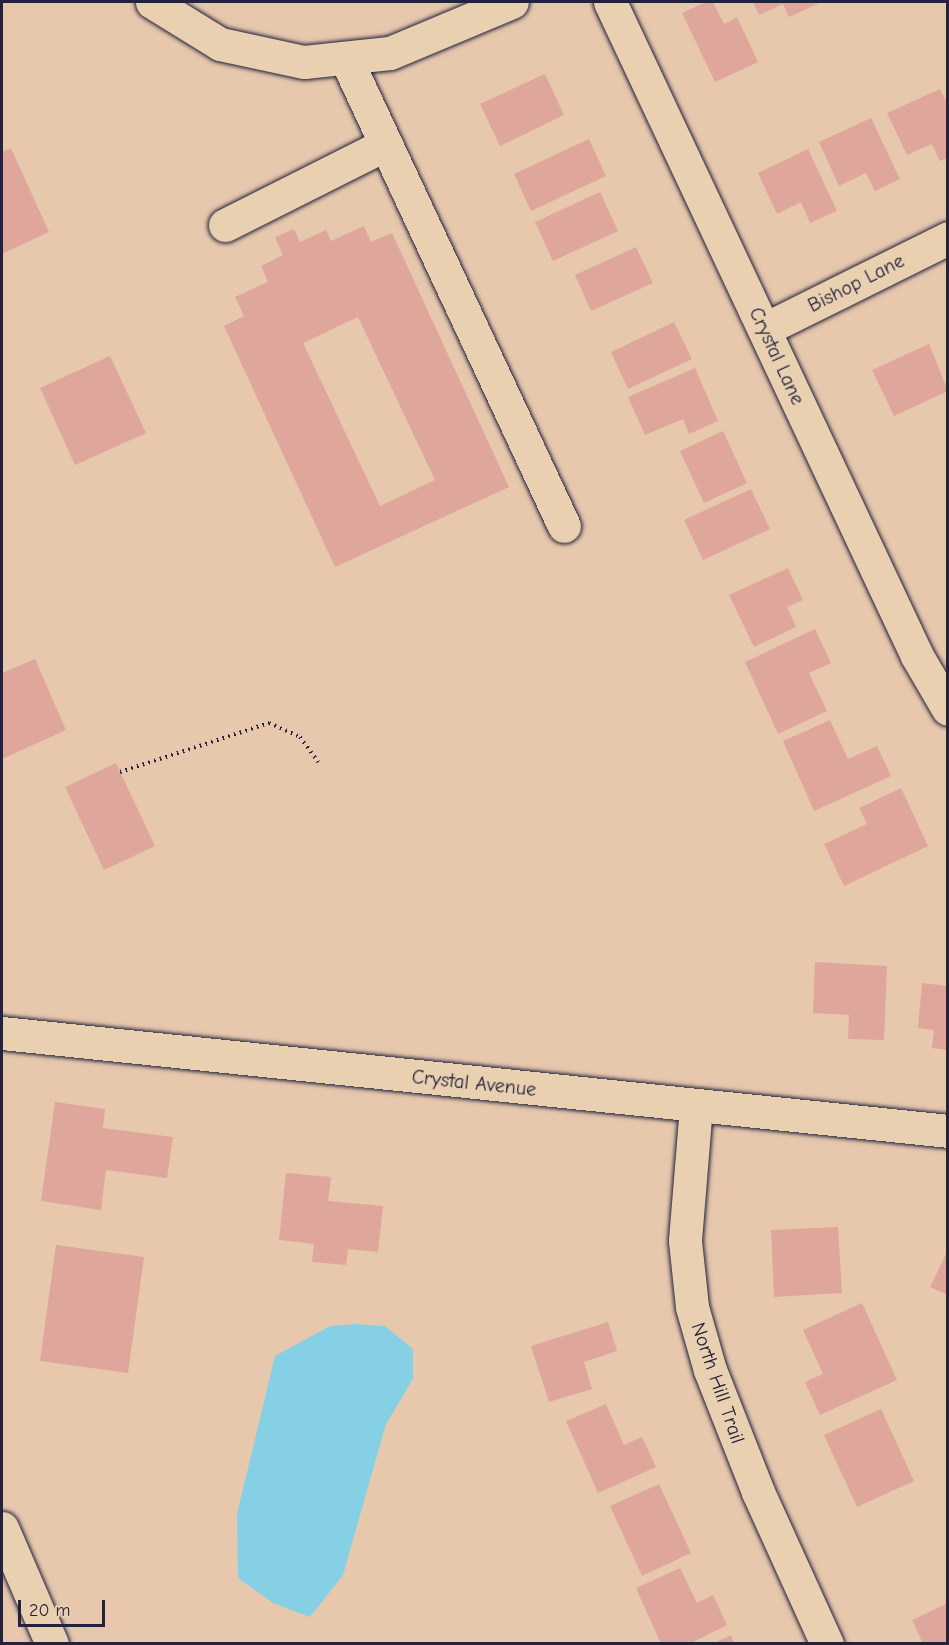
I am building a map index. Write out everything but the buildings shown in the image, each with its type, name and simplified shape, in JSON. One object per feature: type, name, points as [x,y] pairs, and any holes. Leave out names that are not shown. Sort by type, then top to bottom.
[{"type":"street","points":[[152,2],[220,45],[261,57],[347,61],[390,53],[512,2]]},
{"type":"street","name":"Crystal Lane","points":[[610,2],[917,656],[948,709]]},
{"type":"street","points":[[347,61],[564,526]]},
{"type":"street","points":[[225,225],[386,144]]},
{"type":"street","name":"Bishop Lane","points":[[765,329],[948,238]]},
{"type":"street","name":"Crystal Avenue","points":[[2,1033],[948,1131]]},
{"type":"street","name":"North Hill Trail","points":[[696,1106],[685,1241],[692,1307],[710,1370],[758,1492],[827,1644]]},
{"type":"street","points":[[2,1528],[52,1644]]},
{"type":"path","points":[[120,772],[269,723],[300,737],[318,762]]},
{"type":"water","points":[[355,1324],[385,1326],[413,1349],[413,1379],[386,1424],[343,1575],[310,1617],[273,1603],[238,1578],[237,1514],[275,1356],[330,1326]]}]
